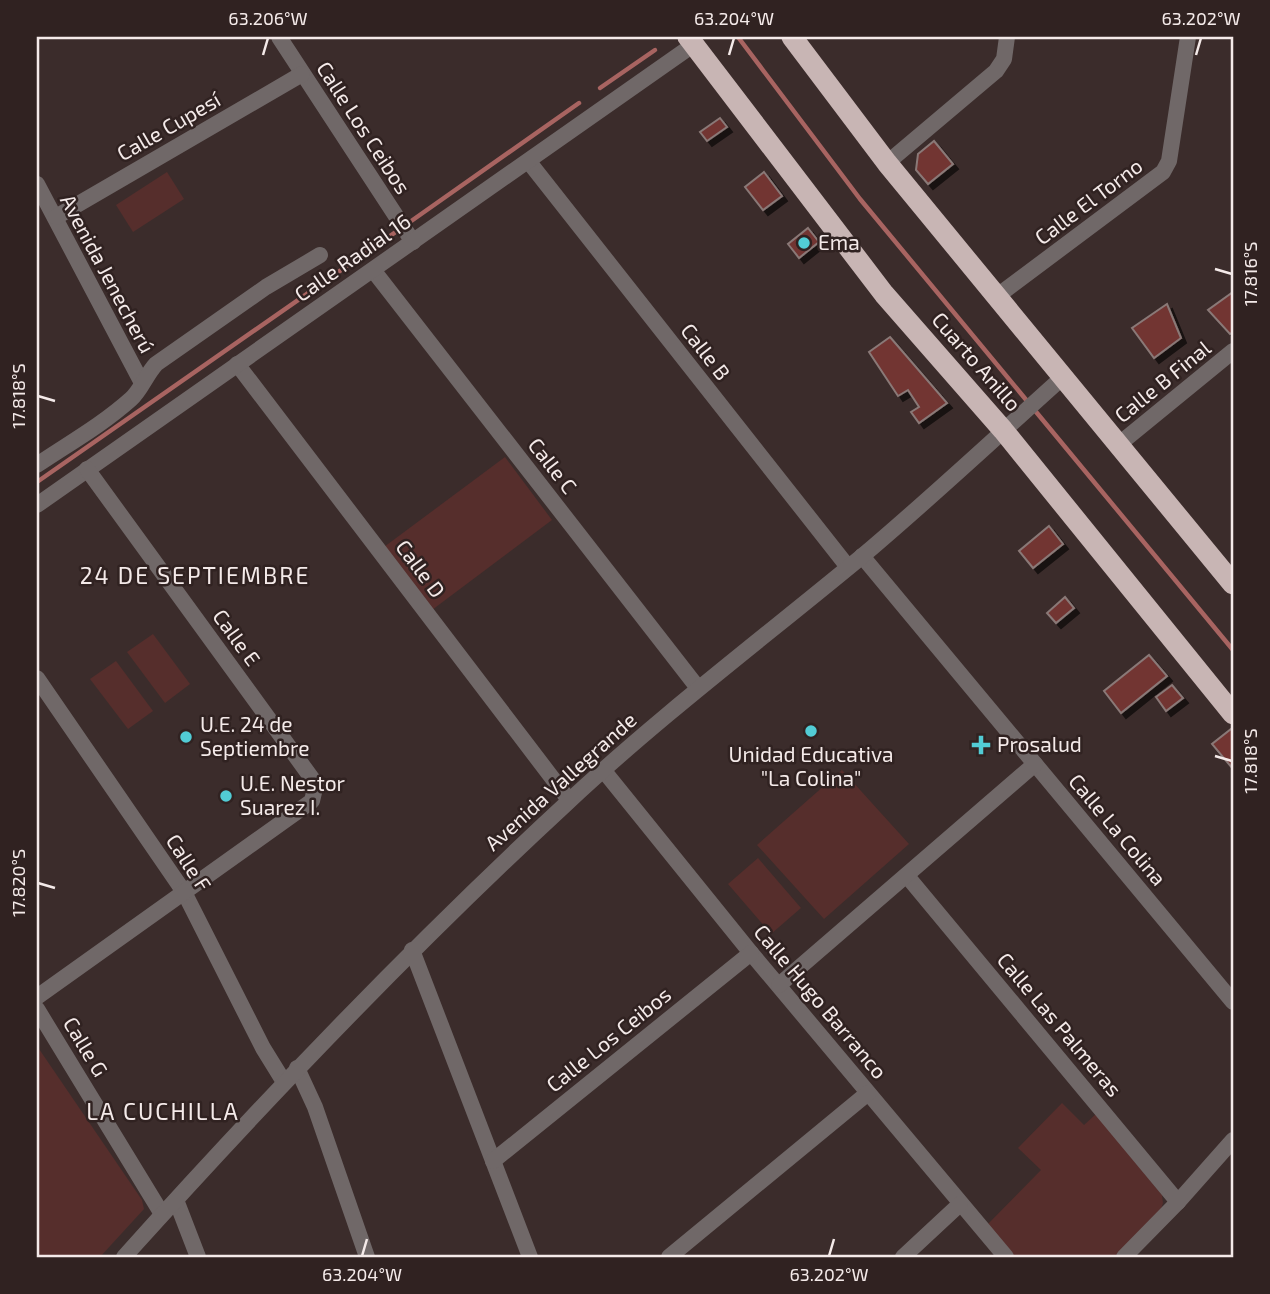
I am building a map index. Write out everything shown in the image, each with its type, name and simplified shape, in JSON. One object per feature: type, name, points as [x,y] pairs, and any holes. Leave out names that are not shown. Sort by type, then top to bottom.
[{"type":"highway","points":[[796,38],[887,163],[1233,584]]},
{"type":"highway","name":"Cuarto Anillo","points":[[691,41],[884,294],[1003,430],[1233,714]]},
{"type":"street","name":"Calle Los Ceibos","points":[[279,37],[413,242]]},
{"type":"street","points":[[887,163],[996,71],[1004,58],[1007,37]]},
{"type":"street","name":"Calle El Torno","points":[[996,297],[1163,172],[1169,162],[1188,37]]},
{"type":"street","name":"Calle Radial 16","points":[[37,505],[87,469],[112,432],[237,364],[529,162],[691,41]]},
{"type":"street","name":"Calle Cupesí","points":[[56,217],[302,74]]},
{"type":"street","name":"Calle B","points":[[529,162],[848,567]]},
{"type":"street","name":"Avenida Jenecherú","points":[[37,184],[41,204],[56,217],[142,383]]},
{"type":"street","points":[[37,465],[112,432],[156,364],[266,287],[320,255]]},
{"type":"street","name":"Calle C","points":[[373,270],[698,688]]},
{"type":"street","name":"Calle B Final","points":[[1118,445],[1233,351]]},
{"type":"street","name":"Calle D","points":[[237,364],[569,800]]},
{"type":"street","name":"Avenida Vallegrande","points":[[124,1257],[297,1068],[412,950],[569,800],[698,688],[862,556],[1063,377]]},
{"type":"street","name":"Calle E","points":[[87,469],[316,784],[312,801],[184,892]]},
{"type":"street","name":"Calle La Colina","points":[[862,556],[1233,1002]]},
{"type":"street","name":"Calle F","points":[[37,678],[184,892],[263,1048],[284,1082]]},
{"type":"street","points":[[779,985],[1035,764]]},
{"type":"street","name":"Calle Hugo Barranco","points":[[604,771],[751,953],[1006,1257]]},
{"type":"street","name":"Calle Las Palmeras","points":[[907,876],[1178,1202]]},
{"type":"street","points":[[37,998],[184,892]]},
{"type":"street","points":[[412,950],[530,1257]]},
{"type":"street","name":"Calle Los Ceibos","points":[[493,1161],[751,953]]},
{"type":"street","name":"Calle G","points":[[37,1009],[162,1214]]},
{"type":"street","points":[[297,1068],[315,1107],[367,1257]]},
{"type":"street","points":[[669,1257],[868,1093]]},
{"type":"street","points":[[1124,1257],[1233,1140]]},
{"type":"street","points":[[176,1200],[198,1257]]},
{"type":"street","points":[[903,1257],[960,1204]]},
{"type":"shaded area","points":[[167,172],[184,199],[133,232],[116,205]]},
{"type":"shaded area","points":[[505,457],[552,520],[432,610],[384,547]]},
{"type":"shaded area","points":[[153,634],[190,684],[165,703],[127,652]]},
{"type":"shaded area","points":[[116,661],[153,711],[128,729],[90,679]]},
{"type":"shaded area","points":[[842,770],[909,844],[824,919],[757,845]]},
{"type":"shaded area","points":[[758,858],[801,908],[771,934],[728,884]]},
{"type":"shaded area","points":[[37,1046],[142,1200],[144,1209],[100,1257],[37,1257]]},
{"type":"shaded area","points":[[1062,1103],[1084,1125],[1096,1114],[1162,1195],[1161,1209],[1114,1257],[1013,1257],[987,1225],[1041,1170],[1018,1148]]},
{"type":"building","points":[[720,118],[727,127],[707,141],[700,132]]},
{"type":"building","points":[[934,141],[953,164],[928,184],[916,170],[918,154]]},
{"type":"building","points":[[764,172],[782,196],[763,210],[745,187]]},
{"type":"building","name":"Ema","points":[[808,228],[819,242],[799,258],[788,244]]},
{"type":"building","points":[[1233,292],[1233,332],[1230,334],[1208,310]]},
{"type":"building","points":[[1167,304],[1181,338],[1154,358],[1132,328]]},
{"type":"building","points":[[890,337],[947,403],[919,423],[911,412],[919,407],[908,390],[898,396],[869,352]]},
{"type":"building","points":[[1049,526],[1063,544],[1033,568],[1019,551]]},
{"type":"building","points":[[1065,597],[1074,608],[1056,623],[1047,613]]},
{"type":"building","points":[[1149,655],[1167,676],[1121,713],[1104,691]]},
{"type":"building","points":[[1172,685],[1183,698],[1166,711],[1156,697]]},
{"type":"building","points":[[1231,729],[1233,732],[1233,769],[1212,744]]},
{"type":"waterway","points":[[738,37],[860,199],[1233,650]]},
{"type":"waterway","points":[[600,88],[655,50]]},
{"type":"waterway","points":[[407,224],[579,103]]},
{"type":"waterway","points":[[37,482],[400,229]]},
{"type":"place","name":"Ema","points":[[804,243]]},
{"type":"place","name":"Unidad Educativa \"La Colina\"","points":[[811,731]]},
{"type":"place","name":"U.E. 24 de Septiembre","points":[[186,737]]},
{"type":"place","name":"Prosalud","points":[[981,745]]},
{"type":"place","name":"U.E. Nestor Suarez I.","points":[[226,796]]},
{"type":"district","name":"24 DE SEPTIEMBRE","points":[[195,576]]},
{"type":"district","name":"LA CUCHILLA","points":[[163,1112]]}]
